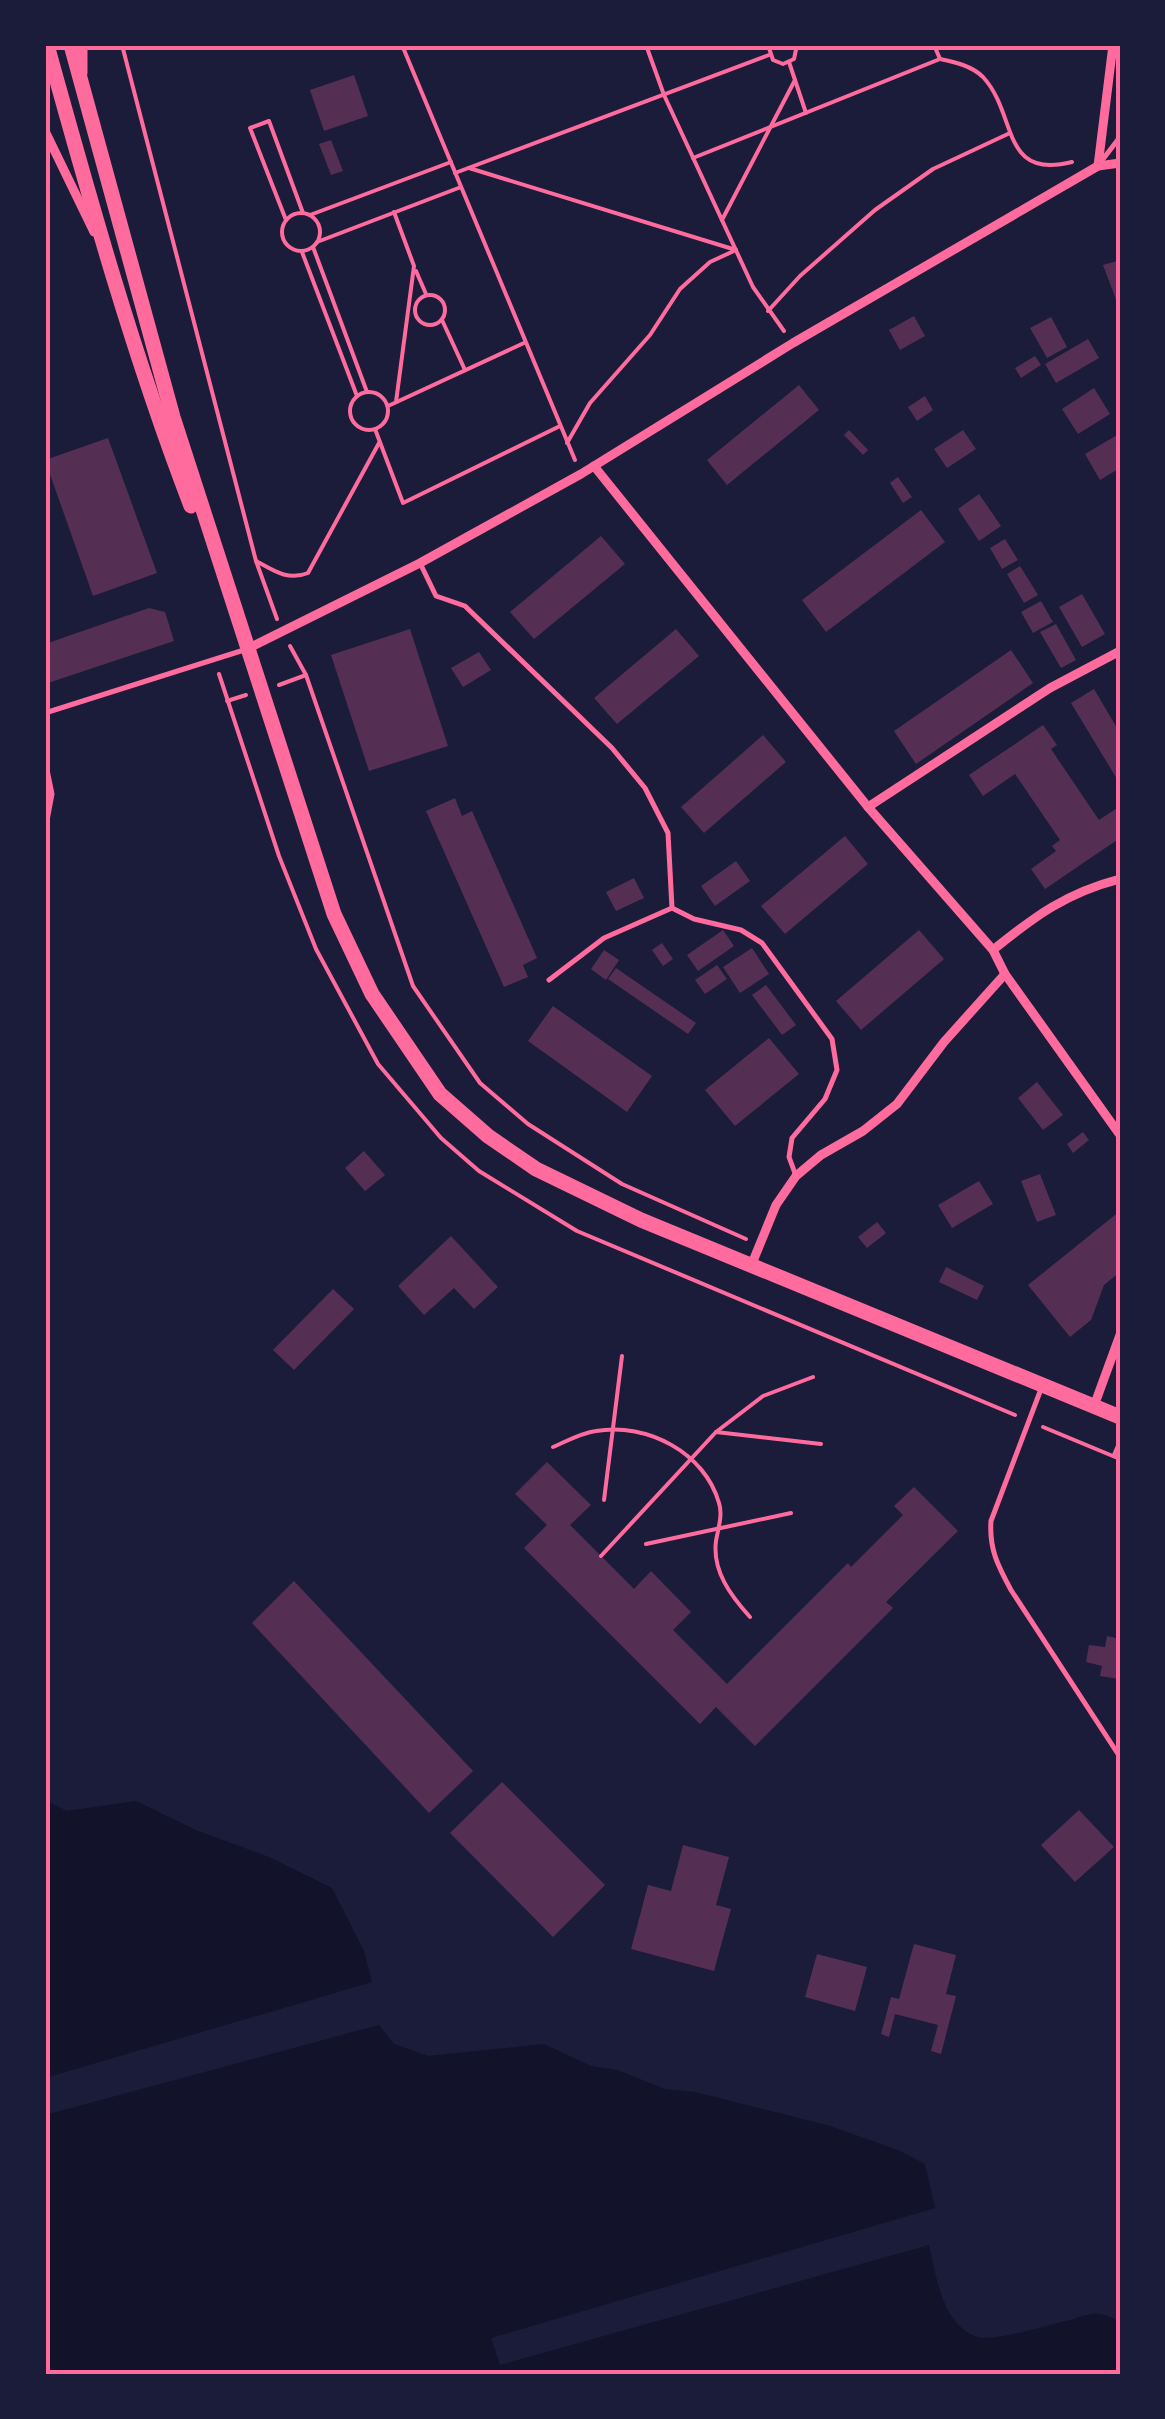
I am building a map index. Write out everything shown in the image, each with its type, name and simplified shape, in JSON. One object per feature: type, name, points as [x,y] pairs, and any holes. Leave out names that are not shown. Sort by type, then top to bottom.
[{"type":"highway","points":[[47,45],[106,259],[160,424],[247,650]]},
{"type":"highway","points":[[71,45],[174,418],[334,914],[372,994],[440,1094],[488,1136],[536,1169],[641,1220],[1120,1417]]},
{"type":"street","points":[[83,45],[84,95]]},
{"type":"street","points":[[1098,166],[1113,45]]},
{"type":"street","points":[[45,131],[106,259]]},
{"type":"street","points":[[247,650],[420,563],[581,474],[793,343],[1098,166],[1120,164]]},
{"type":"street","points":[[594,466],[868,808],[993,950],[1005,974],[1120,1135]]},
{"type":"street","points":[[868,808],[1050,688],[1120,651]]},
{"type":"street","points":[[993,950],[1056,902],[1120,879]]},
{"type":"street","points":[[751,1266],[776,1205],[796,1176],[896,1104],[944,1042],[1005,974]]},
{"type":"street","points":[[1094,1406],[1120,1334]]},
{"type":"lane","points":[[1098,166],[1120,138]]},
{"type":"lane","points":[[420,563],[436,596],[464,606],[612,748],[645,788],[668,833],[672,908]]},
{"type":"lane","points":[[45,713],[247,650]]},
{"type":"lane","points":[[45,760],[52,794],[45,831]]},
{"type":"lane","points":[[550,980],[604,938],[672,908]]},
{"type":"lane","points":[[672,908],[694,919],[741,930],[762,943],[832,1038],[837,1070],[825,1099],[792,1138],[788,1157],[796,1176]]},
{"type":"lane","points":[[1043,1386],[991,1521],[990,1543],[1011,1590],[1120,1756]]},
{"type":"path","points":[[122,45],[256,560],[282,632],[306,675],[414,986],[480,1083],[528,1124],[622,1184],[760,1246]]},
{"type":"path","points":[[402,45],[581,474]]},
{"type":"path","points":[[646,45],[664,95],[736,250],[768,311],[793,343]]},
{"type":"path","points":[[768,45],[769,55],[778,63],[795,57],[797,45]]},
{"type":"path","points":[[934,45],[940,58]]},
{"type":"path","points":[[455,173],[769,55]]},
{"type":"path","points":[[693,158],[940,58],[981,75],[1003,106],[1019,152],[1030,162],[1054,167],[1078,161],[1098,166]]},
{"type":"path","points":[[789,62],[806,112]]},
{"type":"path","points":[[722,220],[794,80]]},
{"type":"path","points":[[303,213],[269,121],[250,128],[286,220],[282,230],[284,241],[302,252],[318,242],[461,187]]},
{"type":"path","points":[[768,311],[800,276],[875,210],[933,169],[1010,133]]},
{"type":"path","points":[[310,216],[451,162]]},
{"type":"path","points":[[469,168],[736,250]]},
{"type":"path","points":[[394,212],[426,294]]},
{"type":"path","points":[[286,220],[303,213],[310,216],[320,230],[318,242]]},
{"type":"path","points":[[313,248],[368,392]]},
{"type":"path","points":[[567,443],[590,403],[650,335],[680,290],[710,262],[736,250]]},
{"type":"path","points":[[302,252],[357,396]]},
{"type":"path","points":[[396,402],[414,266]]},
{"type":"path","points":[[442,320],[428,325],[416,317],[416,302],[426,294],[442,300],[446,308],[442,320],[465,370]]},
{"type":"path","points":[[388,406],[526,342]]},
{"type":"path","points":[[368,392],[381,396],[388,406],[386,420],[374,430],[363,430],[352,420],[351,406],[357,396],[368,392]]},
{"type":"path","points":[[374,430],[403,503],[560,426]]},
{"type":"path","points":[[256,560],[279,574],[296,578],[308,573],[379,442]]},
{"type":"path","points":[[215,660],[279,856],[316,949],[378,1064],[441,1138],[479,1171],[577,1231],[1120,1459]]},
{"type":"path","points":[[227,701],[306,675]]},
{"type":"path","points":[[604,1500],[622,1356]]},
{"type":"path","points":[[601,1556],[716,1432],[763,1396],[813,1377]]},
{"type":"path","points":[[553,1448],[580,1435],[613,1430],[668,1441],[705,1474],[716,1493],[721,1509],[715,1547],[718,1566],[728,1590],[750,1616]]},
{"type":"path","points":[[716,1432],[821,1444]]},
{"type":"path","points":[[1113,1456],[1120,1442]]},
{"type":"path","points":[[646,1544],[792,1512]]},
{"type":"shaded area","points":[[45,1800],[67,1811],[136,1801],[332,1888],[364,1951],[372,1982],[45,2078]]},
{"type":"shaded area","points":[[379,2025],[394,2044],[428,2056],[544,2044],[591,2066],[617,2070],[665,2089],[695,2092],[830,2126],[925,2164],[935,2208],[491,2338],[500,2365],[929,2245],[943,2298],[956,2322],[966,2331],[978,2337],[995,2337],[1090,2314],[1103,2315],[1120,2322],[1120,2374],[45,2374],[45,2115]]},
{"type":"building","points":[[354,75],[368,116],[324,131],[310,90]]},
{"type":"building","points":[[331,140],[343,171],[331,175],[319,144]]},
{"type":"building","points":[[1120,260],[1120,310],[1103,265]]},
{"type":"building","points":[[914,316],[925,336],[900,350],[889,330]]},
{"type":"building","points":[[1051,317],[1067,347],[1047,358],[1030,328]]},
{"type":"building","points":[[1088,339],[1099,358],[1056,383],[1045,364]]},
{"type":"building","points":[[1035,356],[1041,365],[1021,378],[1015,368]]},
{"type":"building","points":[[799,385],[819,410],[727,485],[707,460]]},
{"type":"building","points":[[1094,388],[1110,414],[1078,434],[1062,409]]},
{"type":"building","points":[[925,396],[933,410],[917,421],[908,407]]},
{"type":"building","points":[[849,430],[868,450],[863,455],[844,435]]},
{"type":"building","points":[[963,430],[976,449],[947,468],[934,449]]},
{"type":"building","points":[[1117,435],[1120,468],[1100,480],[1085,454]]},
{"type":"building","points":[[108,438],[157,573],[93,596],[45,460]]},
{"type":"building","points":[[898,477],[912,497],[903,503],[890,483]]},
{"type":"building","points":[[979,494],[1001,526],[979,541],[958,509]]},
{"type":"building","points":[[921,510],[945,542],[826,632],[802,600]]},
{"type":"building","points":[[601,536],[625,564],[534,639],[510,612]]},
{"type":"building","points":[[1005,539],[1018,560],[1002,569],[990,548]]},
{"type":"building","points":[[1020,566],[1038,595],[1024,603],[1007,574]]},
{"type":"building","points":[[1082,594],[1105,634],[1082,647],[1059,607]]},
{"type":"building","points":[[1041,601],[1053,622],[1033,633],[1021,612]]},
{"type":"building","points":[[149,608],[165,612],[174,641],[45,684],[45,644]]},
{"type":"building","points":[[1056,624],[1076,660],[1061,668],[1040,632]]},
{"type":"building","points":[[410,629],[448,746],[369,771],[331,655]]},
{"type":"building","points":[[676,629],[699,656],[617,724],[594,698]]},
{"type":"building","points":[[1011,650],[1033,683],[916,764],[894,731]]},
{"type":"building","points":[[479,652],[491,670],[463,687],[451,668]]},
{"type":"building","points":[[1094,689],[1120,733],[1120,784],[1071,703]]},
{"type":"building","points":[[1043,725],[1057,745],[1051,749],[1099,820],[1120,806],[1120,838],[1045,889],[1031,869],[1056,851],[1052,846],[1060,840],[1015,774],[983,796],[969,775]]},
{"type":"building","points":[[763,735],[786,762],[704,833],[681,807]]},
{"type":"building","points":[[455,798],[462,816],[472,811],[537,958],[523,965],[528,977],[504,987],[426,811]]},
{"type":"building","points":[[845,836],[868,864],[785,934],[761,906]]},
{"type":"building","points":[[736,861],[750,881],[715,906],[701,886]]},
{"type":"building","points":[[634,878],[644,898],[616,911],[606,892]]},
{"type":"building","points":[[723,930],[734,946],[698,971],[687,955]]},
{"type":"building","points":[[919,930],[944,959],[861,1030],[836,1001]]},
{"type":"building","points":[[662,943],[673,959],[663,966],[652,950]]},
{"type":"building","points":[[752,948],[769,974],[740,993],[723,967]]},
{"type":"building","points":[[604,950],[619,960],[606,980],[591,969]]},
{"type":"building","points":[[717,965],[727,979],[705,994],[695,980]]},
{"type":"building","points":[[616,968],[696,1023],[688,1034],[608,979]]},
{"type":"building","points":[[766,985],[796,1025],[782,1035],[752,995]]},
{"type":"building","points":[[553,1006],[652,1076],[627,1112],[528,1041]]},
{"type":"building","points":[[769,1038],[799,1074],[735,1126],[705,1090]]},
{"type":"building","points":[[1037,1082],[1063,1115],[1043,1130],[1018,1098]]},
{"type":"building","points":[[1083,1132],[1089,1140],[1073,1153],[1067,1144]]},
{"type":"building","points":[[364,1151],[385,1175],[365,1191],[345,1168]]},
{"type":"building","points":[[1040,1174],[1056,1215],[1037,1222],[1021,1181]]},
{"type":"building","points":[[979,1181],[993,1204],[952,1228],[938,1205]]},
{"type":"building","points":[[1120,1211],[1120,1272],[1104,1285],[1091,1320],[1070,1337],[1028,1285]]},
{"type":"building","points":[[877,1222],[886,1233],[867,1248],[858,1237]]},
{"type":"building","points":[[451,1236],[498,1287],[474,1309],[454,1288],[424,1315],[398,1286]]},
{"type":"building","points":[[946,1267],[984,1286],[977,1300],[939,1282]]},
{"type":"building","points":[[333,1289],[354,1309],[294,1370],[273,1350]]},
{"type":"building","points":[[547,1462],[591,1505],[570,1525],[634,1589],[651,1571],[691,1612],[673,1630],[727,1684],[848,1563],[851,1567],[903,1515],[894,1506],[914,1487],[958,1531],[886,1602],[893,1608],[755,1746],[716,1707],[700,1724],[524,1548],[547,1525],[515,1494]]},
{"type":"building","points":[[294,1581],[473,1771],[429,1813],[252,1623]]},
{"type":"building","points":[[1107,1636],[1120,1639],[1119,1679],[1100,1676],[1102,1666],[1086,1662],[1089,1645],[1105,1647]]},
{"type":"building","points":[[502,1782],[605,1885],[553,1937],[450,1833]]},
{"type":"building","points":[[1079,1810],[1114,1847],[1075,1882],[1041,1845]]},
{"type":"building","points":[[683,1845],[729,1857],[716,1905],[731,1909],[714,1971],[631,1949],[648,1885],[671,1891]]},
{"type":"building","points":[[914,1944],[956,1955],[946,1994],[956,1996],[941,2054],[931,2051],[938,2025],[895,2014],[889,2037],[881,2034],[891,1997],[899,1999]]},
{"type":"building","points":[[817,1954],[867,1967],[855,2011],[805,1997]]}]
